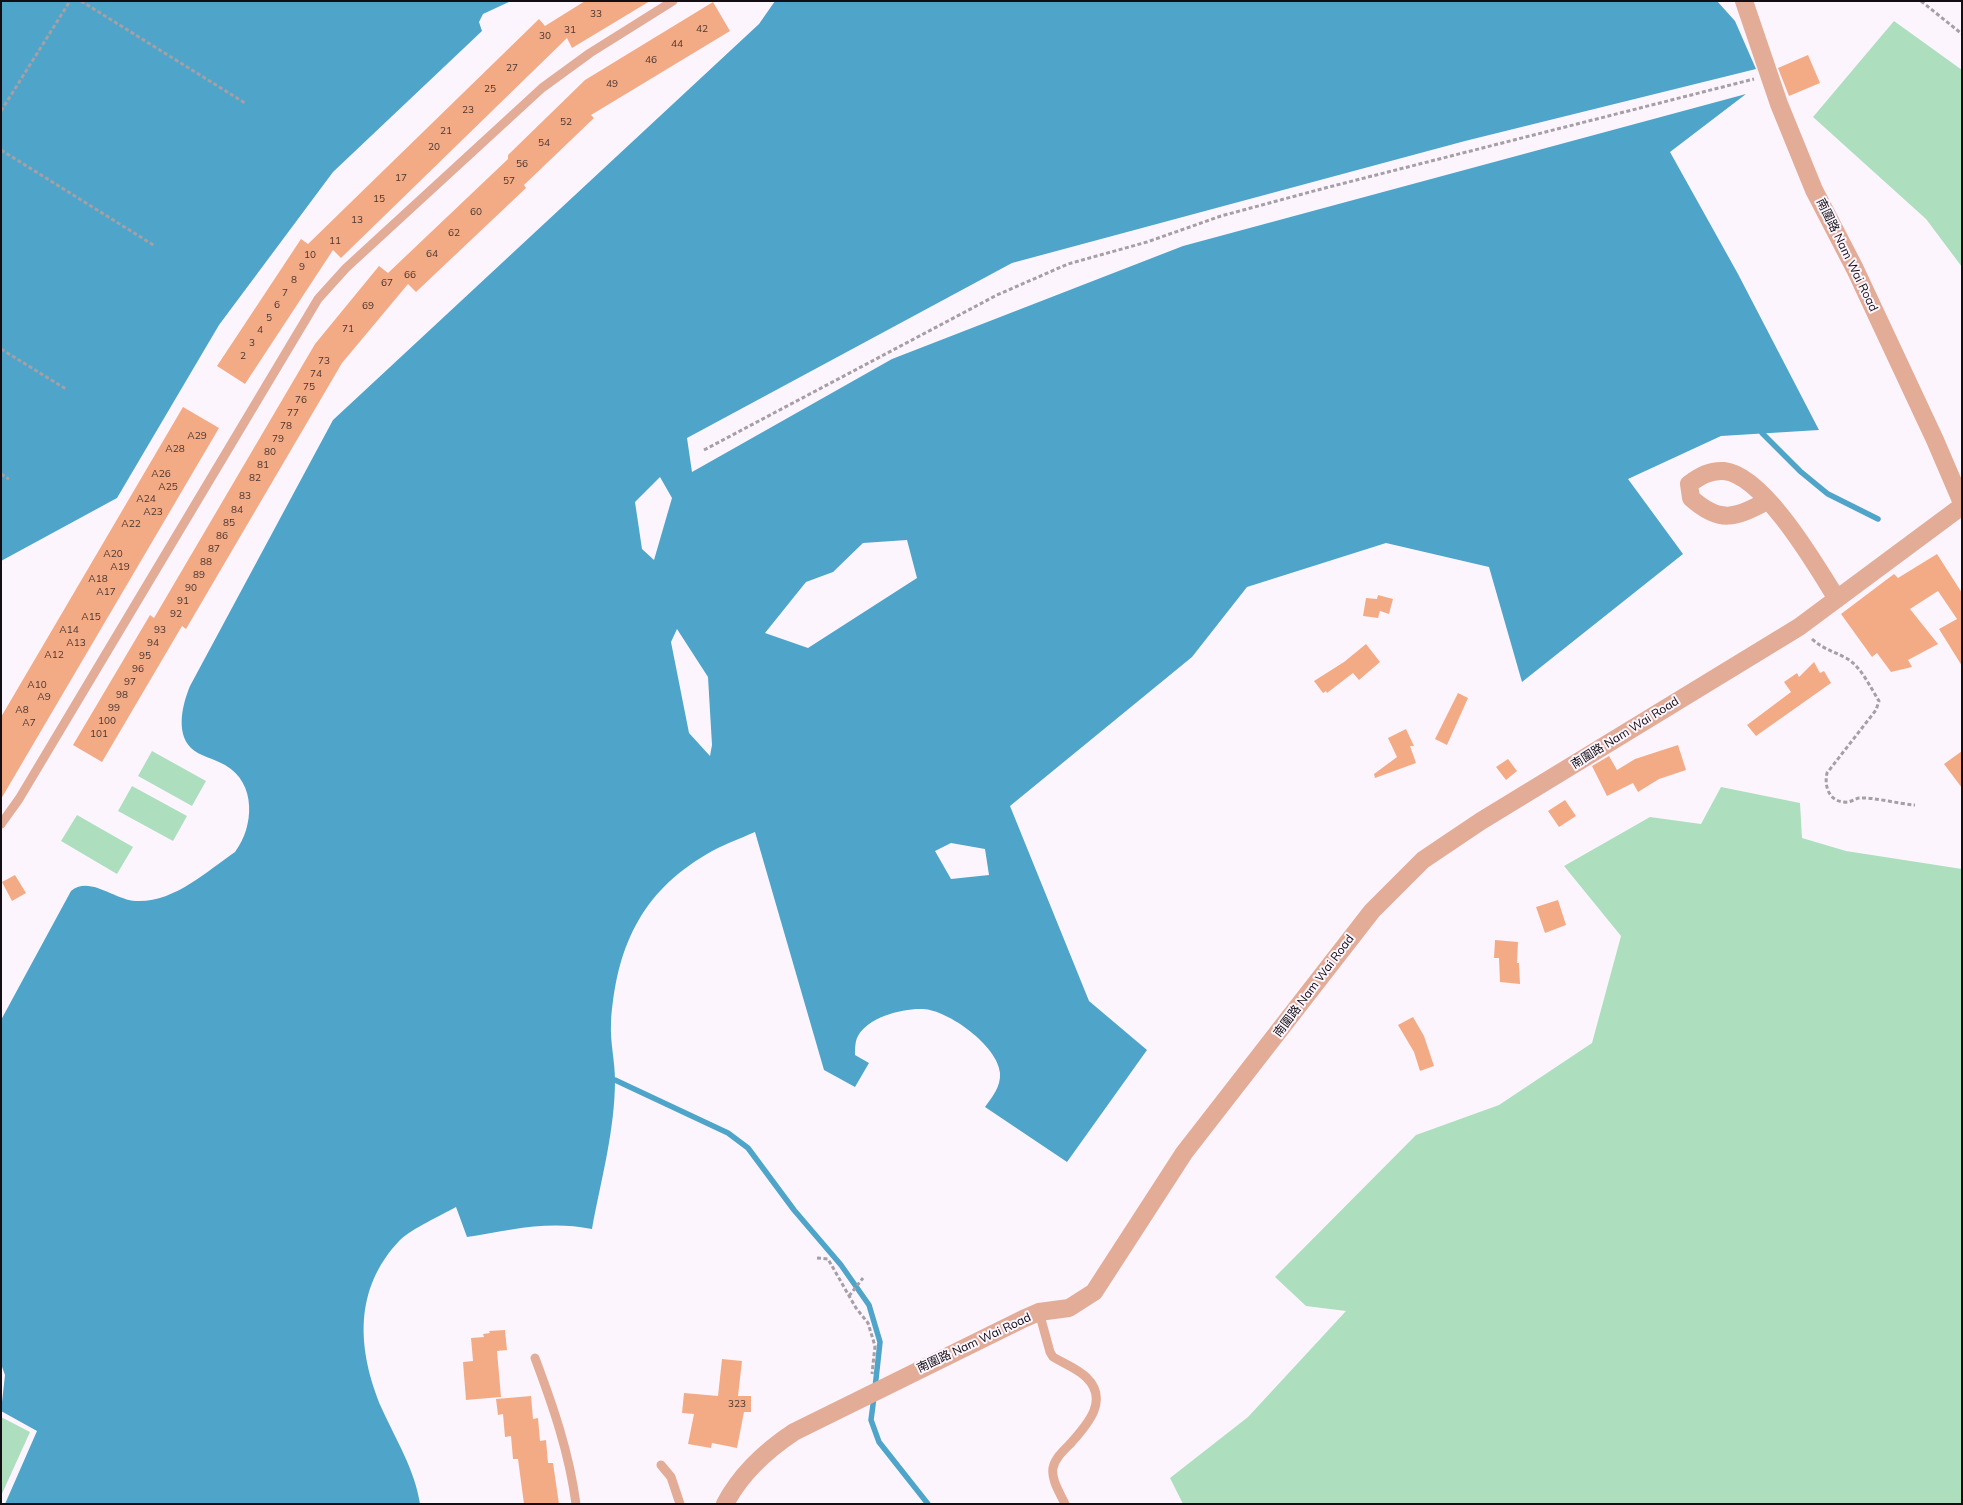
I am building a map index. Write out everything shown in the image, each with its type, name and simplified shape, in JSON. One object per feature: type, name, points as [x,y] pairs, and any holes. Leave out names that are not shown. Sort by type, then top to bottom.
[{"type":"street","name":"南圍路 Nam Wai Road","points":[[725,1504],[733,1488],[777,1443],[794,1432],[955,1350],[1039,1312],[1068,1308],[1094,1292],[1184,1153],[1372,910],[1423,860],[1490,816],[1799,627],[1962,505],[1893,350],[1814,190],[1769,75],[1744,1]]},
{"type":"street","points":[[1767,501],[1800,540],[1837,599]]},
{"type":"lane","points":[[1,824],[19,799],[318,299],[346,268],[542,88],[590,53],[673,1]]},
{"type":"lane","points":[[1039,1312],[1053,1357],[1086,1377],[1094,1390],[1096,1406],[1091,1422],[1060,1454],[1053,1466],[1053,1477],[1065,1504]]},
{"type":"lane","points":[[535,1358],[558,1419],[571,1468],[576,1504]]},
{"type":"lane","points":[[661,1465],[671,1477],[680,1504]]},
{"type":"path","points":[[1,111],[70,1]]},
{"type":"path","points":[[81,1],[245,103]]},
{"type":"path","points":[[1921,1],[1962,34]]},
{"type":"path","points":[[704,450],[997,295],[1068,264],[1147,242],[1222,216],[1297,195],[1769,75]]},
{"type":"path","points":[[1,150],[155,246]]},
{"type":"path","points":[[1,348],[66,389]]},
{"type":"path","points":[[1,474],[9,479]]},
{"type":"path","points":[[1799,627],[1822,648],[1847,658],[1863,675],[1879,701],[1876,710],[1827,773],[1825,782],[1828,792],[1836,800],[1846,803],[1860,798],[1915,805]]},
{"type":"path","points":[[817,1258],[828,1258],[849,1296],[868,1323],[875,1346],[875,1391]]},
{"type":"path","points":[[849,1296],[863,1278]]},
{"type":"green space","points":[[1894,21],[1962,70],[1962,267],[1926,219],[1813,117]]},
{"type":"green space","points":[[152,751],[206,781],[192,806],[138,776]]},
{"type":"green space","points":[[132,786],[187,816],[173,841],[118,811]]},
{"type":"green space","points":[[1721,787],[1800,803],[1802,838],[1846,851],[1962,869],[1962,1504],[1183,1504],[1170,1478],[1248,1417],[1346,1311],[1306,1306],[1275,1277],[1416,1135],[1499,1105],[1592,1043],[1621,936],[1564,866],[1650,817],[1701,824]]},
{"type":"green space","points":[[77,815],[133,847],[117,874],[61,841]]},
{"type":"green space","points":[[1,1417],[30,1432],[1,1496]]},
{"type":"water","points":[[1,1],[511,1],[483,14],[479,22],[482,31],[333,172],[219,325],[117,498],[1,561]]},
{"type":"water","points":[[775,1],[1717,1],[1735,21],[1756,69],[1465,141],[1012,263],[687,438],[692,472],[892,359],[1183,246],[1746,94],[1670,152],[1738,274],[1819,430],[1721,436],[1628,479],[1683,554],[1522,682],[1489,567],[1386,543],[1247,587],[1192,657],[1010,806],[1089,1001],[1147,1050],[1067,1162],[985,1107],[996,1092],[999,1083],[1000,1073],[997,1063],[991,1052],[970,1031],[933,1011],[915,1009],[896,1012],[878,1019],[863,1029],[856,1040],[855,1055],[869,1063],[855,1087],[824,1070],[755,832],[707,854],[684,869],[664,886],[648,905],[626,947],[614,996],[611,1023],[615,1080],[613,1117],[592,1229],[560,1225],[544,1226],[467,1237],[456,1207],[419,1227],[400,1240],[385,1259],[374,1279],[367,1299],[364,1321],[364,1343],[368,1365],[382,1409],[414,1479],[420,1504],[5,1504],[37,1431],[1,1411],[5,1375],[1,1364],[1,1020],[71,891],[78,887],[86,886],[94,887],[128,900],[150,900],[163,897],[176,892],[201,877],[235,852],[241,842],[249,818],[247,794],[243,783],[225,765],[191,748],[183,734],[183,709],[190,686],[333,420],[759,24]],"holes":[[[660,477],[672,498],[654,560],[642,549],[635,502]],[[907,540],[917,578],[808,648],[765,633],[806,582],[833,572],[863,543]],[[677,629],[708,677],[712,745],[710,756],[689,733],[671,642]],[[951,843],[985,849],[989,875],[951,879],[935,851]]]},
{"type":"building","points":[[585,1],[650,1],[572,48],[567,38],[341,258],[333,250],[245,384],[217,366],[301,239],[308,244],[539,19],[545,26]]},
{"type":"building","points":[[713,2],[730,31],[591,115],[594,118],[524,185],[526,188],[416,292],[408,284],[342,363],[186,629],[182,626],[102,762],[73,745],[150,615],[154,618],[315,344],[379,266],[388,273],[508,159],[508,155],[585,80]]},
{"type":"building","points":[[1808,55],[1820,83],[1789,96],[1778,68]]},
{"type":"building","points":[[183,407],[219,428],[1,799],[1,717]]},
{"type":"building","points":[[1937,554],[1962,593],[1962,666],[1939,629],[1957,619],[1938,591],[1910,609],[1938,644],[1908,660],[1912,667],[1891,672],[1877,653],[1872,657],[1841,614],[1894,574],[1898,578]]},
{"type":"building","points":[[1378,595],[1393,599],[1389,614],[1380,611],[1378,618],[1363,616],[1366,598],[1377,599]]},
{"type":"building","points":[[1366,644],[1380,662],[1359,680],[1353,673],[1327,693],[1326,691],[1323,693],[1314,681],[1344,662]]},
{"type":"building","points":[[1814,662],[1820,673],[1824,671],[1831,683],[1756,736],[1747,725],[1791,692],[1784,682],[1797,673],[1799,677]]},
{"type":"building","points":[[1458,693],[1468,698],[1447,745],[1435,739]]},
{"type":"building","points":[[1406,729],[1414,746],[1410,746],[1416,763],[1375,778],[1374,774],[1397,757],[1388,738]]},
{"type":"building","points":[[1678,745],[1686,770],[1659,779],[1638,792],[1633,783],[1607,796],[1592,766],[1609,756],[1617,770],[1635,759]]},
{"type":"building","points":[[1962,751],[1962,788],[1944,764]]},
{"type":"building","points":[[1508,759],[1517,771],[1506,780],[1496,767]]},
{"type":"building","points":[[1565,800],[1576,816],[1559,827],[1548,811]]},
{"type":"building","points":[[15,875],[26,893],[12,901],[2,882]]},
{"type":"building","points":[[1558,900],[1566,925],[1545,933],[1536,907]]},
{"type":"building","points":[[1495,940],[1518,942],[1517,963],[1519,963],[1520,984],[1500,982],[1499,958],[1494,958]]},
{"type":"building","points":[[1413,1017],[1424,1036],[1434,1066],[1420,1071],[1414,1052],[1398,1025]]},
{"type":"building","points":[[505,1330],[507,1350],[497,1351],[501,1397],[466,1400],[463,1362],[473,1361],[471,1338],[484,1337],[483,1334],[490,1333],[489,1331]]},
{"type":"building","points":[[722,1359],[742,1361],[738,1396],[751,1396],[751,1412],[744,1412],[737,1448],[712,1443],[711,1448],[688,1444],[694,1414],[682,1413],[684,1393],[718,1396]]},
{"type":"building","points":[[531,1396],[533,1419],[538,1418],[540,1441],[546,1440],[548,1463],[553,1463],[559,1504],[524,1504],[518,1459],[513,1459],[511,1436],[505,1437],[503,1414],[498,1415],[496,1399]]},
{"type":"waterway","points":[[1762,433],[1800,471],[1828,494],[1878,519]]},
{"type":"waterway","points":[[615,1080],[728,1133],[748,1148],[794,1210],[841,1265],[869,1305],[880,1342],[875,1388]]},
{"type":"waterway","points":[[874,1397],[871,1420],[879,1442],[928,1504]]}]
